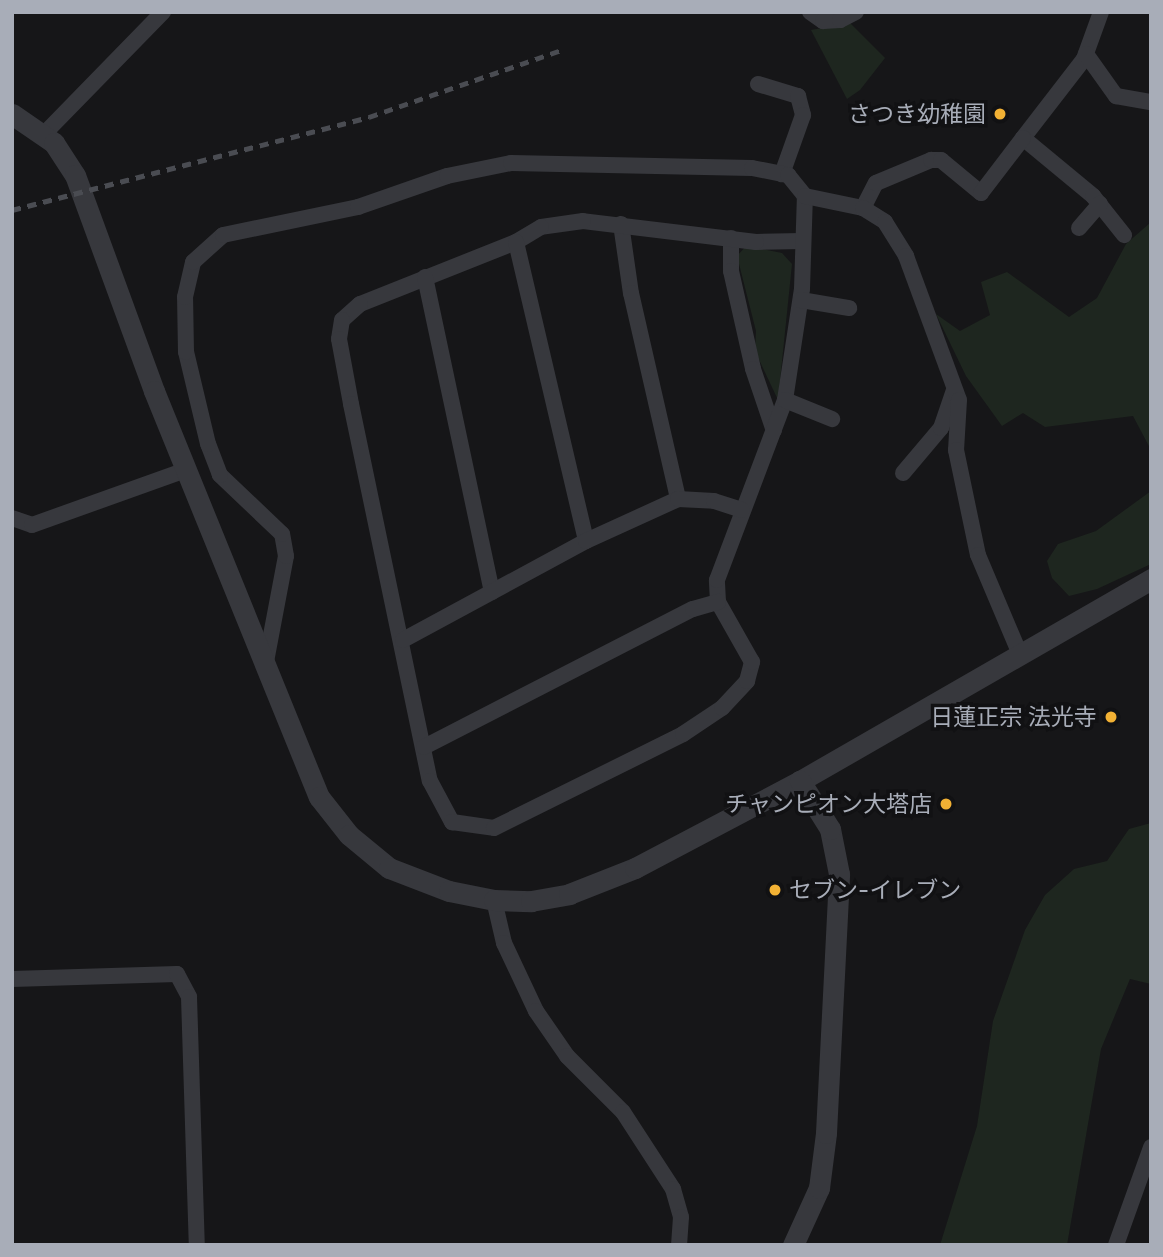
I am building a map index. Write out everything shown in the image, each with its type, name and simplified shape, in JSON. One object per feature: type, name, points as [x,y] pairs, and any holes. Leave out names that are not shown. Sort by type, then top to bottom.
[{"type":"street","points":[[43,135],[163,12]]},
{"type":"street","points":[[810,12],[824,21],[840,20],[856,12]]},
{"type":"street","points":[[863,208],[876,183],[931,160],[942,160],[981,193],[1086,54],[1101,12]]},
{"type":"street","points":[[1086,54],[1116,96],[1151,102]]},
{"type":"street","points":[[758,84],[798,96],[803,115],[782,174]]},
{"type":"street","points":[[12,114],[54,143],[75,175],[186,470],[318,797],[349,835],[388,868],[449,891],[494,900],[531,901],[569,894],[635,868],[800,781],[1019,652],[1151,579]]},
{"type":"street","points":[[1023,138],[1100,204],[1124,235]]},
{"type":"street","points":[[265,670],[286,556],[282,534],[220,475],[195,398],[186,352],[185,297],[194,262],[207,246],[223,235],[358,207],[447,176],[511,163],[752,168],[782,174],[805,196],[863,208],[885,222],[906,256],[959,400],[956,450],[978,555],[1019,652]]},
{"type":"street","points":[[802,241],[730,238],[583,221],[541,227],[516,242],[360,304],[342,320],[339,339],[404,640],[424,747],[439,805],[452,822],[494,828],[683,734],[722,708],[747,681],[752,662],[718,602],[717,580],[785,400],[801,300],[805,196]]},
{"type":"street","points":[[1079,228],[1100,204]]},
{"type":"street","points":[[621,224],[631,293],[678,499]]},
{"type":"street","points":[[730,238],[731,271],[753,369],[774,431]]},
{"type":"street","points":[[516,242],[586,541]]},
{"type":"street","points":[[425,277],[492,592]]},
{"type":"street","points":[[801,300],[849,308]]},
{"type":"street","points":[[902,473],[941,428],[954,387]]},
{"type":"street","points":[[785,400],[832,419]]},
{"type":"street","points":[[12,518],[32,525],[186,470]]},
{"type":"street","points":[[404,640],[586,541],[678,499],[714,501],[742,510]]},
{"type":"street","points":[[424,747],[693,610],[718,602]]},
{"type":"street","points":[[793,1245],[819,1188],[826,1133],[839,874],[830,829],[800,781]]},
{"type":"street","points":[[494,900],[504,943],[536,1011],[567,1056],[623,1112],[673,1189],[681,1217],[679,1245]]},
{"type":"street","points":[[12,979],[177,974],[189,997],[197,1245]]},
{"type":"street","points":[[1116,1245],[1151,1147]]},
{"type":"shaded area","points":[[850,23],[885,58],[860,90],[847,99],[811,30]]},
{"type":"shaded area","points":[[1151,222],[1151,450],[1133,416],[1045,427],[1023,413],[1002,426],[966,376],[936,314],[960,331],[990,315],[981,282],[1007,272],[1069,317],[1097,298],[1126,244]]},
{"type":"shaded area","points":[[746,246],[782,253],[792,264],[778,400],[755,351],[756,331],[737,256]]},
{"type":"shaded area","points":[[1151,491],[1151,564],[1097,589],[1069,596],[1052,578],[1047,561],[1058,544],[1096,531]]},
{"type":"shaded area","points":[[1151,823],[1151,984],[1130,979],[1101,1049],[1067,1245],[940,1245],[977,1126],[993,1021],[1025,930],[1045,895],[1074,869],[1107,861],[1129,829]]},
{"type":"railway","points":[[12,210],[369,117],[561,50]]},
{"type":"place","name":"さつき幼稚園","points":[[1000,114]]},
{"type":"place","name":"日蓮正宗 法光寺","points":[[1111,717]]},
{"type":"place","name":"チャンピオン大塔店","points":[[946,804]]},
{"type":"place","name":"セブン-イレブン","points":[[775,890]]}]
